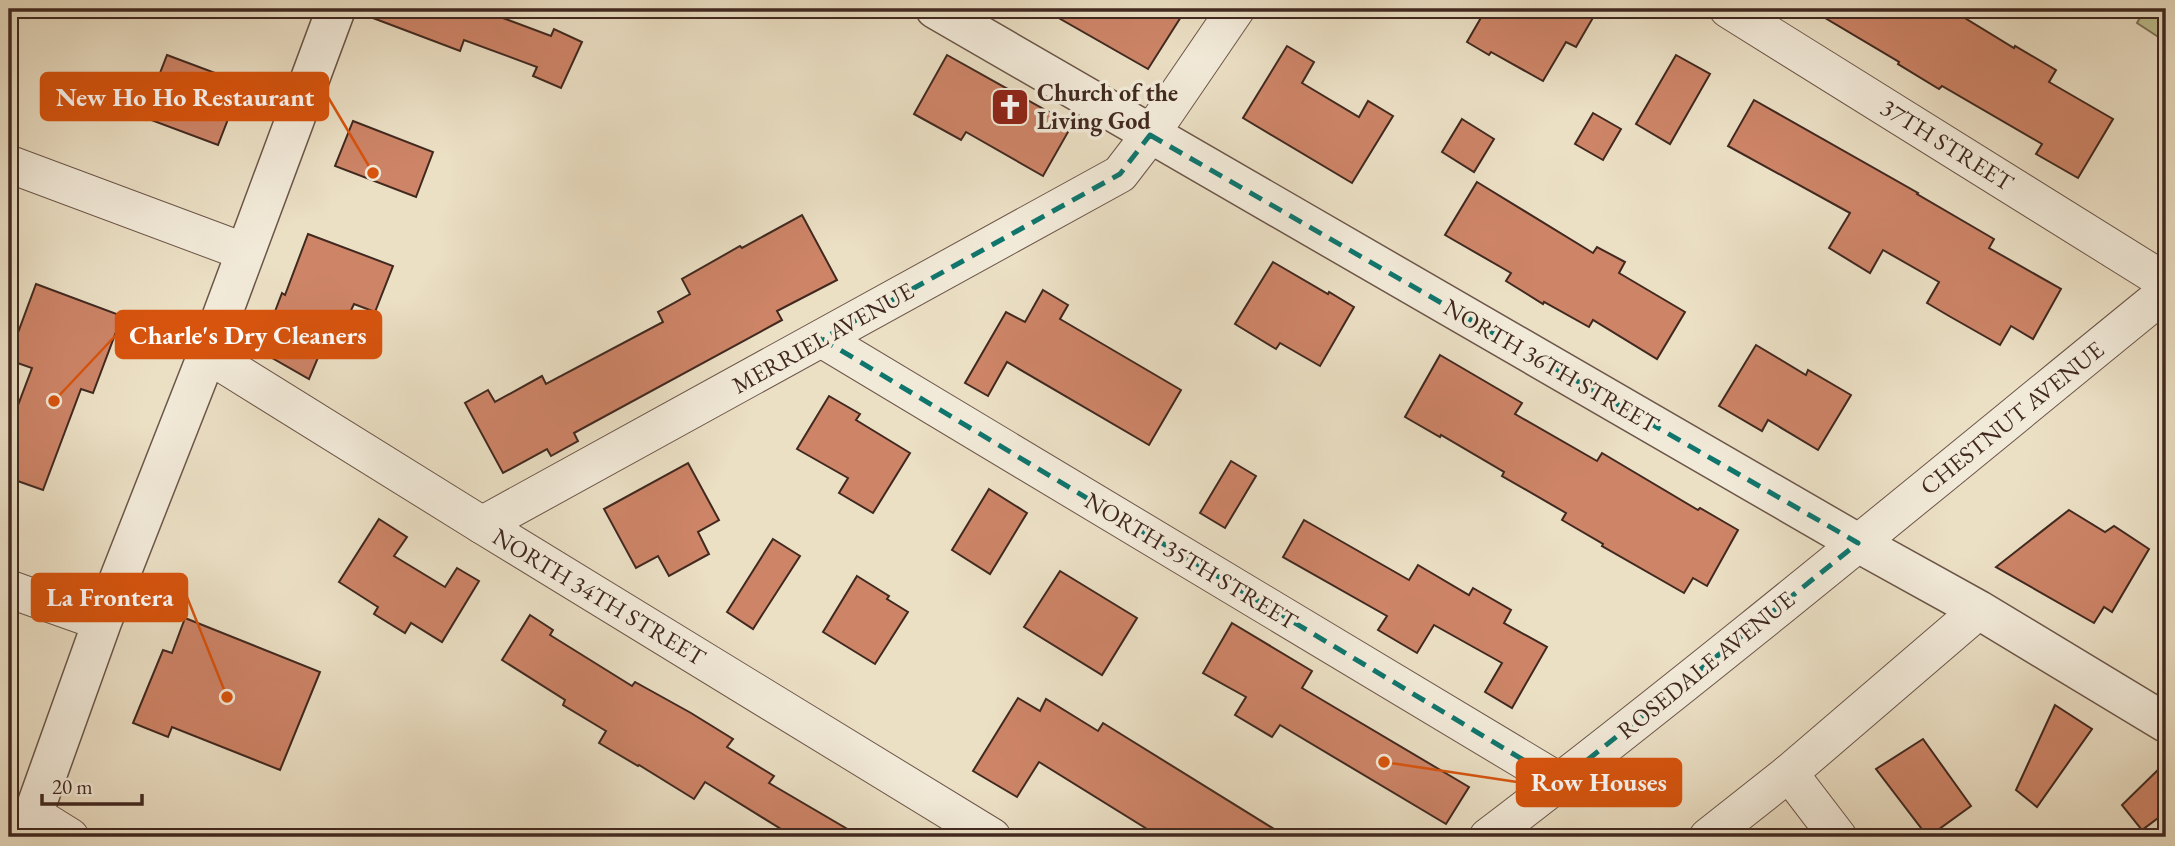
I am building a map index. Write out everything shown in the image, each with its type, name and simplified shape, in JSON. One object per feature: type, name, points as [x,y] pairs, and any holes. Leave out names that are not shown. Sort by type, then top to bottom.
[{"type":"street","points":[[70,837],[29,826],[102,622],[207,354],[336,9]]},
{"type":"street","name":"NORTH 36TH STREET","points":[[935,9],[1858,543],[1979,610],[2166,723]]},
{"type":"street","name":"MERRIEL AVENUE","points":[[482,525],[1120,174],[1150,135],[1236,9]]},
{"type":"street","name":"37TH STREET","points":[[1728,9],[2166,282]]},
{"type":"street","points":[[9,164],[245,252]]},
{"type":"street","name":"CHESTNUT AVENUE","points":[[1858,543],[2166,292]]},
{"type":"street","name":"NORTH 35TH STREET","points":[[822,339],[1560,782]]},
{"type":"street","name":"NORTH 34TH STREET","points":[[207,354],[992,837]]},
{"type":"street","name":"ROSEDALE AVENUE","points":[[1488,837],[1858,543]]},
{"type":"street","points":[[9,589],[102,622]]},
{"type":"street","points":[[1708,837],[1789,773],[1979,610]]},
{"type":"street","points":[[1789,773],[1838,837]]},
{"type":"highlighted area","points":[[1150,135],[1858,543],[1560,782],[822,339],[1120,174]]},
{"type":"green space","points":[[2145,9],[2166,9],[2166,42],[2137,23]]},
{"type":"building","points":[[357,9],[479,9],[551,36],[554,29],[582,42],[561,88],[533,76],[537,67],[464,40],[460,51],[357,12]]},
{"type":"building","points":[[1043,9],[1186,9],[1148,69]]},
{"type":"building","points":[[1486,9],[1598,9],[1576,47],[1566,42],[1543,81],[1467,42]]},
{"type":"building","points":[[1810,9],[1950,9],[2056,70],[2049,82],[2113,119],[2078,178],[2036,154],[2042,144],[1942,86],[1939,89]]},
{"type":"building","points":[[1287,46],[1314,62],[1302,83],[1359,117],[1368,101],[1393,116],[1352,183],[1243,118]]},
{"type":"building","points":[[167,55],[242,83],[218,145],[143,117]]},
{"type":"building","points":[[947,55],[1072,125],[1043,176],[966,132],[961,140],[914,114]]},
{"type":"building","points":[[1676,55],[1710,74],[1670,144],[1636,124]]},
{"type":"building","points":[[1754,100],[1994,239],[1989,248],[2061,289],[2033,339],[2011,326],[2000,345],[1927,303],[1939,282],[1883,250],[1870,273],[1829,248],[1850,213],[1728,146]]},
{"type":"building","points":[[1593,113],[1621,129],[1603,160],[1575,144]]},
{"type":"building","points":[[1462,119],[1494,139],[1474,172],[1442,152]]},
{"type":"building","points":[[353,121],[433,152],[416,197],[335,166]]},
{"type":"building","points":[[1477,182],[1593,253],[1597,247],[1625,262],[1619,273],[1685,312],[1657,359],[1593,320],[1589,327],[1544,302],[1543,304],[1506,281],[1511,273],[1445,235]]},
{"type":"building","points":[[802,215],[837,280],[777,311],[782,320],[574,433],[578,441],[551,456],[547,449],[503,473],[465,403],[488,390],[495,402],[542,376],[546,384],[663,322],[658,312],[690,294],[682,279]]},
{"type":"building","points":[[308,234],[393,266],[375,312],[354,304],[337,340],[327,336],[309,379],[260,351]]},
{"type":"building","points":[[1273,262],[1354,307],[1320,366],[1280,343],[1276,349],[1235,324]]},
{"type":"building","points":[[36,284],[122,316],[93,393],[81,389],[43,490],[9,478],[9,429],[32,368],[9,360],[9,357]]},
{"type":"building","points":[[1043,290],[1068,305],[1060,319],[1181,390],[1149,445],[1007,362],[988,396],[965,383],[1006,312],[1025,322]]},
{"type":"building","points":[[1756,345],[1806,375],[1808,370],[1851,395],[1818,450],[1768,420],[1762,431],[1719,406]]},
{"type":"building","points":[[1440,355],[1522,403],[1515,414],[1597,461],[1602,453],[1698,510],[1700,508],[1738,530],[1707,586],[1693,578],[1684,593],[1562,520],[1566,513],[1502,476],[1504,472],[1405,417]]},
{"type":"building","points":[[829,396],[860,414],[856,420],[910,453],[873,513],[839,493],[848,478],[797,449]]},
{"type":"building","points":[[1231,461],[1256,476],[1225,528],[1200,513]]},
{"type":"building","points":[[688,463],[719,520],[698,532],[709,554],[669,576],[658,556],[636,568],[604,509]]},
{"type":"building","points":[[989,489],[1027,513],[990,574],[952,550]]},
{"type":"building","points":[[2069,510],[2105,532],[2114,526],[2149,549],[2112,612],[2104,607],[2094,623],[1996,567]]},
{"type":"building","points":[[379,519],[407,537],[394,556],[445,587],[457,568],[479,581],[442,642],[411,623],[405,633],[374,614],[378,607],[339,582]]},
{"type":"building","points":[[1304,520],[1409,580],[1418,565],[1469,595],[1473,588],[1511,610],[1504,623],[1547,647],[1512,708],[1485,692],[1502,663],[1434,625],[1417,653],[1378,630],[1387,616],[1283,557]]},
{"type":"building","points":[[773,539],[800,556],[753,629],[727,612]]},
{"type":"building","points":[[1060,571],[1137,618],[1102,675],[1024,627]]},
{"type":"building","points":[[857,576],[889,596],[887,599],[908,612],[875,664],[823,632]]},
{"type":"building","points":[[530,615],[553,630],[550,635],[632,686],[635,682],[733,739],[727,747],[774,776],[769,783],[861,837],[794,837],[705,782],[694,799],[599,743],[606,731],[563,705],[565,700],[502,660]]},
{"type":"building","points":[[185,618],[320,672],[280,770],[172,727],[168,737],[133,723],[163,650],[172,653]]},
{"type":"building","points":[[1232,623],[1312,671],[1302,688],[1469,787],[1446,824],[1280,725],[1272,737],[1235,715],[1246,697],[1203,673]]},
{"type":"building","points":[[1018,698],[1040,711],[1046,699],[1098,731],[1103,723],[1287,837],[1160,837],[1039,762],[1017,797],[973,771]]},
{"type":"building","points":[[2055,705],[2092,729],[2037,807],[2016,790]]},
{"type":"building","points":[[1923,739],[1971,806],[1928,837],[1876,769]]},
{"type":"building","points":[[2166,762],[2166,812],[2142,830],[2122,805]]},
{"type":"place","name":"Church of the Living God","points":[[1010,107]]},
{"type":"place","name":"New Ho Ho Restaurant","points":[[373,173]]},
{"type":"place","name":"Charle's Dry Cleaners","points":[[54,401]]},
{"type":"place","name":"La Frontera","points":[[227,697]]},
{"type":"place","name":"Row Houses","points":[[1384,762]]}]
